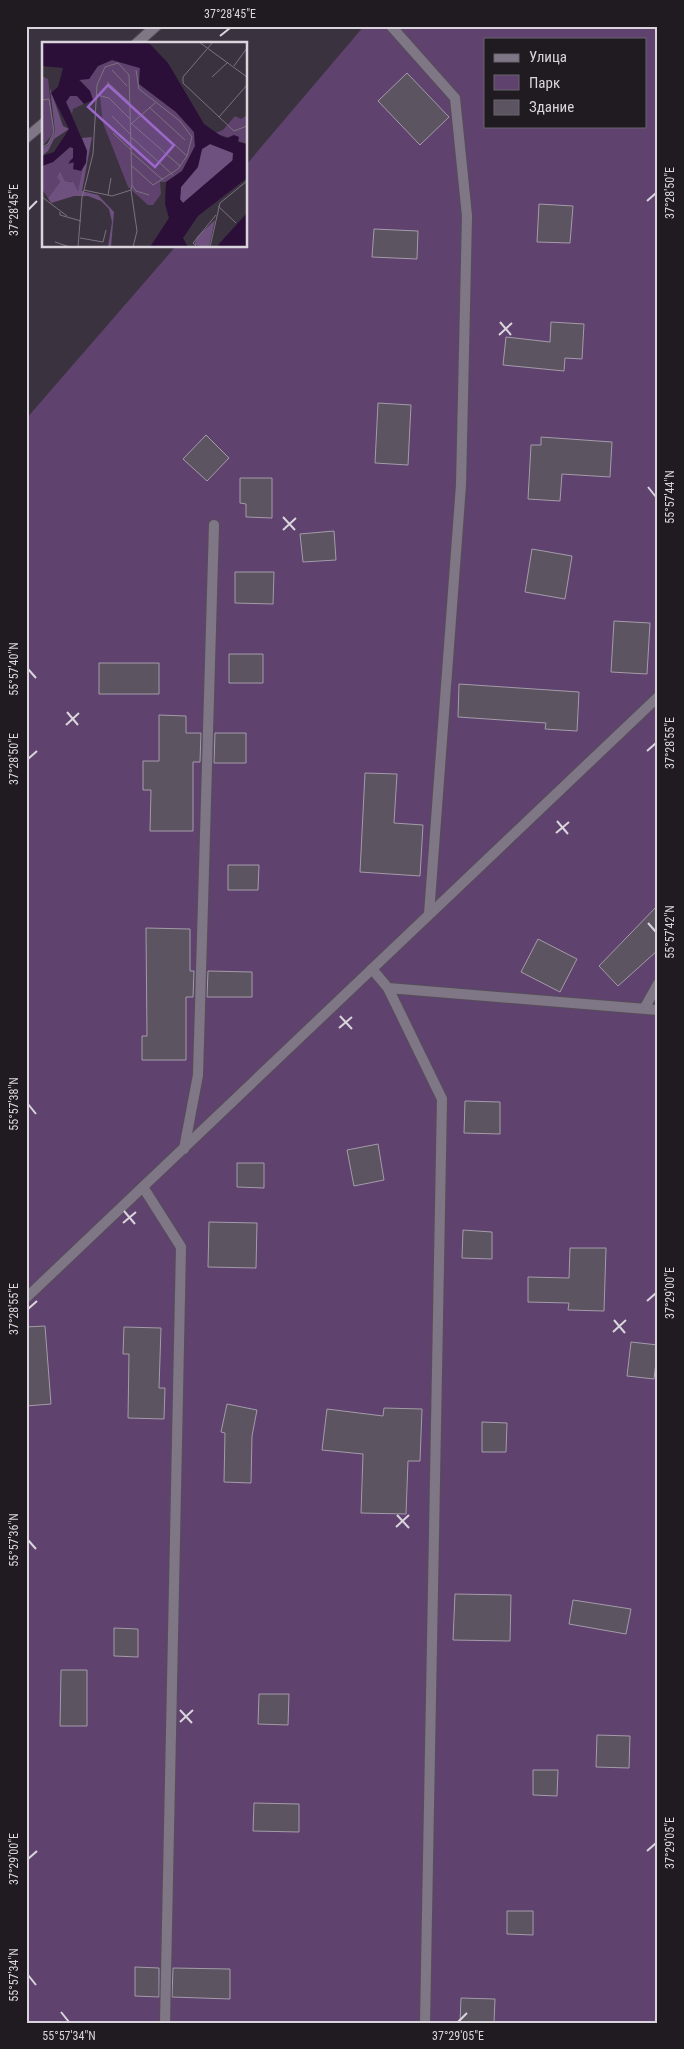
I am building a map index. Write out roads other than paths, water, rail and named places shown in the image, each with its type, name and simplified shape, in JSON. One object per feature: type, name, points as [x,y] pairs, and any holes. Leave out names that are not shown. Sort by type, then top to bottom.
[{"type":"street","points":[[138,42],[156,26]]},
{"type":"street","points":[[391,26],[454,98],[467,216],[461,485],[429,914]]},
{"type":"street","points":[[26,138],[42,125]]},
{"type":"street","points":[[184,1149],[198,1075],[214,525]]},
{"type":"street","points":[[26,1298],[658,697]]},
{"type":"street","points":[[372,969],[388,988],[442,1099],[425,2023]]},
{"type":"street","points":[[644,1009],[658,984]]},
{"type":"street","points":[[388,988],[658,1010]]},
{"type":"street","points":[[143,1187],[182,1247],[166,2023]]}]
